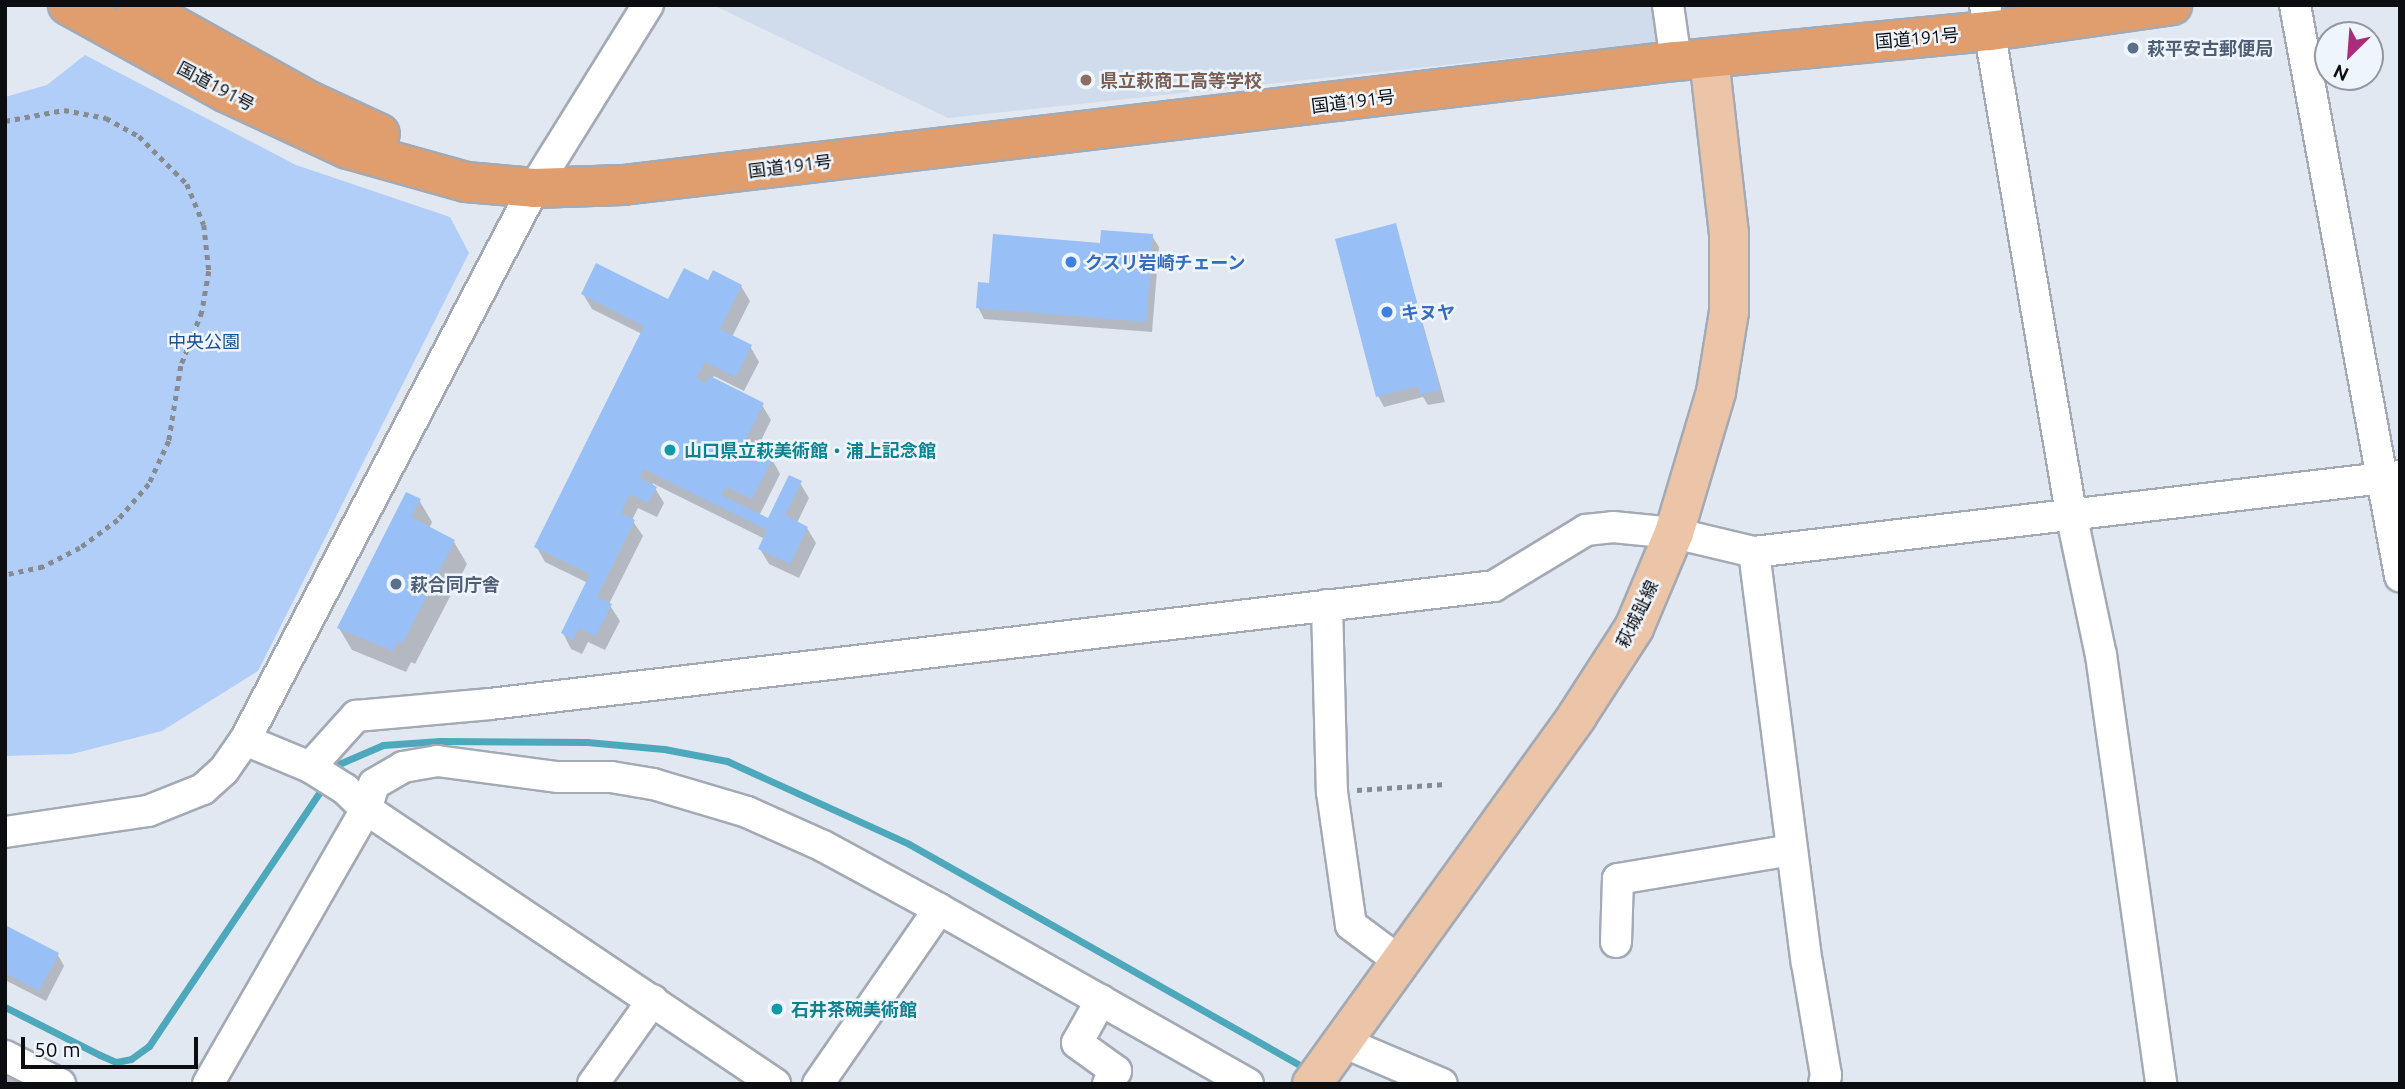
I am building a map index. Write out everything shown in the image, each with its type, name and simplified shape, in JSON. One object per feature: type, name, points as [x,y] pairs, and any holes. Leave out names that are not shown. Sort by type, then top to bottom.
[{"type":"highway","name":"国道191号","points":[[68,5],[225,92],[348,149],[466,182],[534,188],[624,185],[1692,60],[1988,18],[2172,5]]},
{"type":"highway","name":"国道191号","points":[[138,5],[349,121],[470,160],[534,188]]},
{"type":"main road","name":"萩城趾線","points":[[1328,1063],[1577,716],[1634,628],[1675,533],[1716,392],[1729,312],[1729,234],[1692,60]]},
{"type":"street","points":[[5,832],[148,811],[178,802],[225,769],[245,740],[534,188],[648,5]]},
{"type":"street","points":[[1668,5],[1692,60]]},
{"type":"street","points":[[2295,5],[2391,477],[2400,576]]},
{"type":"street","points":[[1988,18],[2071,513],[2101,655],[2161,1084]]},
{"type":"street","points":[[208,1084],[336,785],[356,716],[490,704],[1494,586],[1586,530],[1613,527],[1675,533],[1754,552],[2391,477]]},
{"type":"street","points":[[1754,552],[1792,850],[1826,1075],[1824,1084]]},
{"type":"street","points":[[1327,605],[1332,792],[1351,925],[1402,963]]},
{"type":"street","points":[[245,740],[336,785],[775,1084]]},
{"type":"street","points":[[336,785],[374,783],[403,767],[437,761],[653,784],[747,812],[823,846],[1248,1084]]},
{"type":"street","points":[[1616,942],[1618,879],[1792,850]]},
{"type":"street","points":[[818,1084],[939,909]]},
{"type":"street","points":[[593,1084],[653,1000]]},
{"type":"street","points":[[1101,1000],[1077,1043],[1116,1071],[1108,1084]]},
{"type":"street","points":[[5,1056],[60,1084]]},
{"type":"street","points":[[1328,1063],[1442,1084]]},
{"type":"path","points":[[5,121],[64,110],[106,118],[139,136],[187,184],[204,225],[209,271],[202,312],[181,366],[169,441],[149,484],[118,520],[80,548],[43,567],[5,575]]},
{"type":"path","points":[[1332,792],[1446,784]]},
{"type":"shaded area","name":"県立萩商工高等学校","points":[[713,5],[1657,5],[1660,42],[948,118]]},
{"type":"green space","name":"中央公園","points":[[85,55],[296,165],[450,217],[469,253],[258,671],[162,731],[72,754],[5,756],[5,97],[47,85]]},
{"type":"building","name":"キヌヤ","points":[[1396,223],[1440,390],[1420,395],[1418,386],[1376,397],[1335,239]]},
{"type":"building","name":"クスリ岩崎チェーン","points":[[1101,230],[1153,234],[1146,322],[976,308],[978,282],[989,283],[993,234],[1100,243]]},
{"type":"building","name":"山口県立萩美術館・浦上記念館","points":[[596,263],[668,299],[684,268],[708,280],[713,270],[742,285],[720,329],[752,345],[736,377],[705,362],[696,378],[706,383],[710,376],[764,403],[744,443],[773,458],[752,499],[726,487],[721,495],[768,518],[789,475],[802,481],[785,515],[808,527],[790,564],[758,549],[767,530],[644,469],[640,478],[657,487],[648,503],[630,494],[621,513],[635,520],[597,597],[612,604],[596,636],[579,628],[573,640],[561,633],[590,574],[534,547],[644,326],[581,294]]},
{"type":"building","name":"萩合同庁舎","points":[[406,492],[421,499],[411,517],[455,540],[403,643],[398,641],[393,651],[337,628]]},
{"type":"building","points":[[5,925],[59,953],[39,991],[5,973]]},
{"type":"waterway","points":[[333,773],[339,764],[383,745],[440,741],[587,742],[664,749],[727,761],[909,844],[1308,1070]]},
{"type":"waterway","points":[[5,1007],[116,1062],[131,1059],[149,1046],[324,786]]},
{"type":"place","name":"萩平安古郵便局","points":[[2133,48]]},
{"type":"place","name":"県立萩商工高等学校","points":[[1086,80]]},
{"type":"place","name":"クスリ岩崎チェーン","points":[[1071,262]]},
{"type":"place","name":"キヌヤ","points":[[1387,312]]},
{"type":"place","name":"山口県立萩美術館・浦上記念館","points":[[670,450]]},
{"type":"place","name":"萩合同庁舎","points":[[396,584]]},
{"type":"place","name":"石井茶碗美術館","points":[[777,1009]]}]
